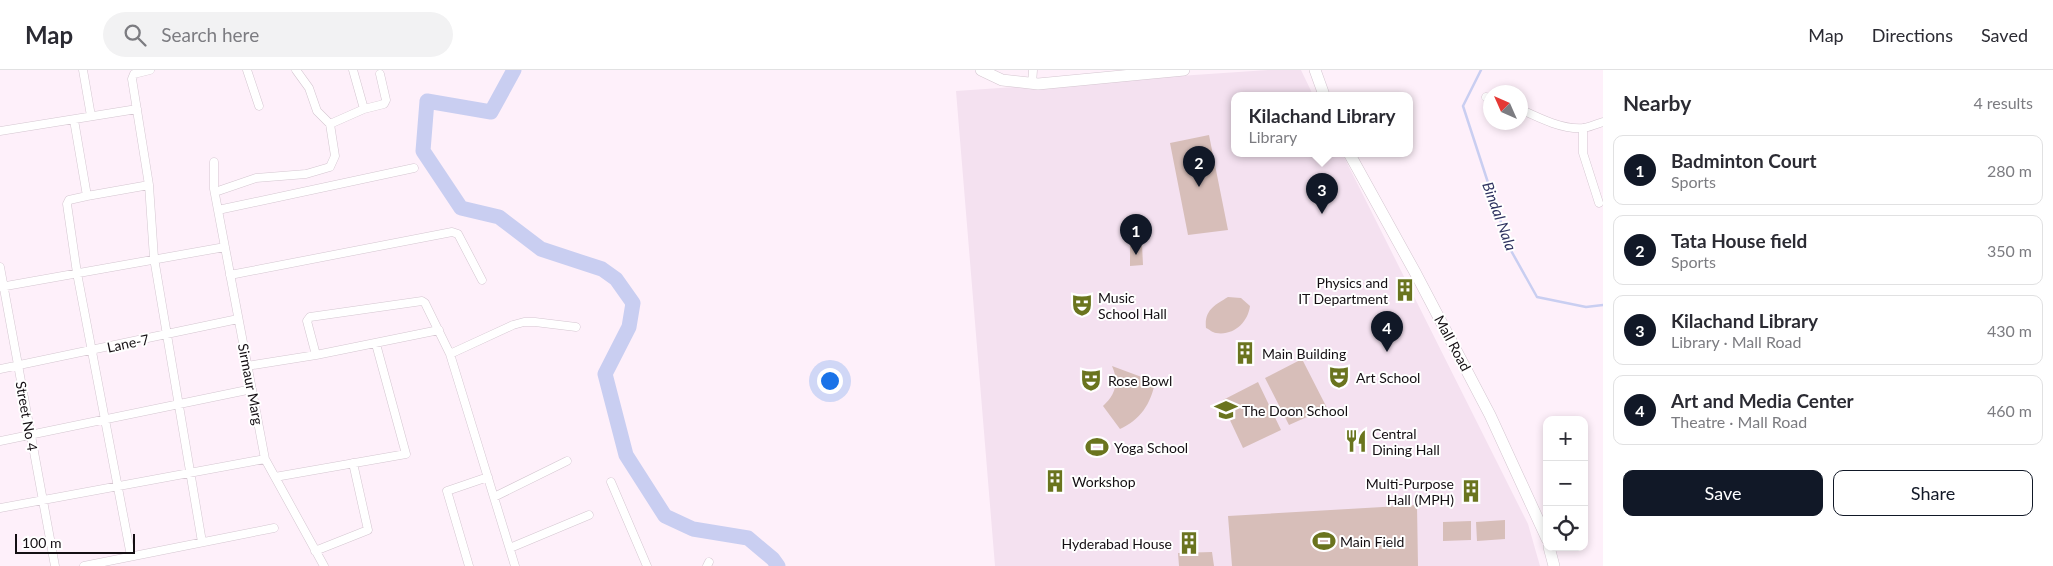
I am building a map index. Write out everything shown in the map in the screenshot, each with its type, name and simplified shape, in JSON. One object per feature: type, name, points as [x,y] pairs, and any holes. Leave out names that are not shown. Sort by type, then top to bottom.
[{"type":"street","points":[[83,70],[91,116]]},
{"type":"street","points":[[150,70],[132,76],[149,185],[154,258],[202,542]]},
{"type":"street","points":[[247,70],[259,106]]},
{"type":"street","points":[[215,191],[256,178],[306,174],[330,167],[335,156],[330,124],[317,111],[309,88],[296,70]]},
{"type":"street","points":[[353,70],[364,109]]},
{"type":"street","points":[[981,70],[1002,80],[1032,84],[1184,70]]},
{"type":"street","points":[[1032,84],[1033,70]]},
{"type":"street","points":[[1315,70],[1323,92]]},
{"type":"street","points":[[330,124],[364,109],[384,104],[386,100],[380,74]]},
{"type":"street","points":[[0,131],[137,110]]},
{"type":"street","points":[[1528,113],[1566,126],[1584,128],[1603,122]]},
{"type":"street","points":[[74,120],[87,196]]},
{"type":"street","points":[[1584,128],[1583,153],[1599,203]]},
{"type":"street","name":"Mall Road","points":[[1351,157],[1421,282],[1490,415],[1543,531]]},
{"type":"street","name":"Sirmaur Marg","points":[[214,162],[218,210],[265,459],[324,566]]},
{"type":"street","points":[[218,210],[414,168]]},
{"type":"street","points":[[131,556],[77,273],[67,202],[87,196],[149,185]]},
{"type":"street","points":[[230,275],[452,232],[458,234],[482,280]]},
{"type":"street","points":[[2,286],[225,247]]},
{"type":"street","name":"Street No 4","points":[[0,266],[2,286],[55,566]]},
{"type":"street","points":[[316,355],[307,322],[310,317],[422,301],[425,303],[450,354],[515,566]]},
{"type":"street","name":"Lane-7","points":[[0,369],[238,319]]},
{"type":"street","points":[[450,354],[513,325],[524,322],[576,327]]},
{"type":"street","points":[[247,366],[376,344],[439,330]]},
{"type":"street","points":[[275,477],[404,455],[406,452],[376,344]]},
{"type":"street","points":[[0,441],[252,389]]},
{"type":"street","points":[[0,508],[265,459]]},
{"type":"street","points":[[494,497],[567,461]]},
{"type":"street","points":[[315,551],[368,530],[353,463]]},
{"type":"street","points":[[469,566],[447,491],[488,477]]},
{"type":"street","points":[[610,482],[647,566]]},
{"type":"street","points":[[510,548],[589,516]]},
{"type":"street","points":[[84,566],[274,528]]},
{"type":"street","points":[[1550,551],[1554,566]]},
{"type":"shaded area","name":"The Doon School","points":[[1268,70],[1301,70],[1312,92],[1231,92],[1231,157],[1344,157],[1528,524],[1540,566],[995,566],[956,91]]},
{"type":"shaded area","points":[[1209,135],[1228,230],[1188,235],[1170,143]]},
{"type":"shaded area","points":[[1142,244],[1143,265],[1130,266],[1130,245]]},
{"type":"shaded area","points":[[1228,297],[1241,298],[1250,306],[1243,322],[1234,330],[1223,333],[1214,332],[1206,328],[1207,317],[1211,309]]},
{"type":"shaded area","points":[[1302,359],[1327,408],[1289,425],[1265,378]]},
{"type":"shaded area","points":[[1112,366],[1155,382],[1151,397],[1144,410],[1133,421],[1120,429],[1103,406],[1111,397],[1116,383]]},
{"type":"shaded area","points":[[1258,382],[1281,430],[1243,448],[1221,401]]},
{"type":"shaded area","name":"Main Field","points":[[1417,505],[1418,566],[1232,566],[1228,516]]},
{"type":"shaded area","points":[[1505,520],[1505,539],[1477,541],[1476,522]]},
{"type":"shaded area","points":[[1471,521],[1471,540],[1443,541],[1443,522]]},
{"type":"shaded area","points":[[1212,552],[1214,566],[1179,566],[1178,553]]},
{"type":"waterway","points":[[514,70],[491,112],[427,101],[423,151],[461,208],[499,217],[541,249],[602,269],[616,279],[633,303],[629,327],[605,374],[626,455],[665,516],[693,529],[748,538],[773,559],[778,566]]},
{"type":"waterway","name":"Bindal Nala","points":[[1481,70],[1463,106],[1509,247],[1537,297],[1586,307],[1603,305]]},
{"type":"place","name":"Tata House field","points":[[1199,187]]},
{"type":"place","name":"Kilachand Library","points":[[1322,214]]},
{"type":"place","name":"Badminton Court","points":[[1136,255]]},
{"type":"place","name":"Physics and IT Department","points":[[1405,290]]},
{"type":"place","name":"Music School Hall","points":[[1082,305]]},
{"type":"place","name":"Art and Media Center","points":[[1387,352]]},
{"type":"place","name":"Main Building","points":[[1245,353]]},
{"type":"place","name":"Art School","points":[[1339,377]]},
{"type":"place","name":"Rose Bowl","points":[[1091,380]]},
{"type":"place","name":"The Doon School","points":[[1226,410]]},
{"type":"place","name":"Central Dining Hall","points":[[1356,441]]},
{"type":"place","name":"Yoga School","points":[[1097,447]]},
{"type":"place","name":"Workshop","points":[[1055,481]]},
{"type":"place","name":"Multi-Purpose Hall (MPH)","points":[[1471,491]]},
{"type":"place","name":"Main Field","points":[[1324,541]]},
{"type":"place","name":"Hyderabad House","points":[[1189,543]]}]
